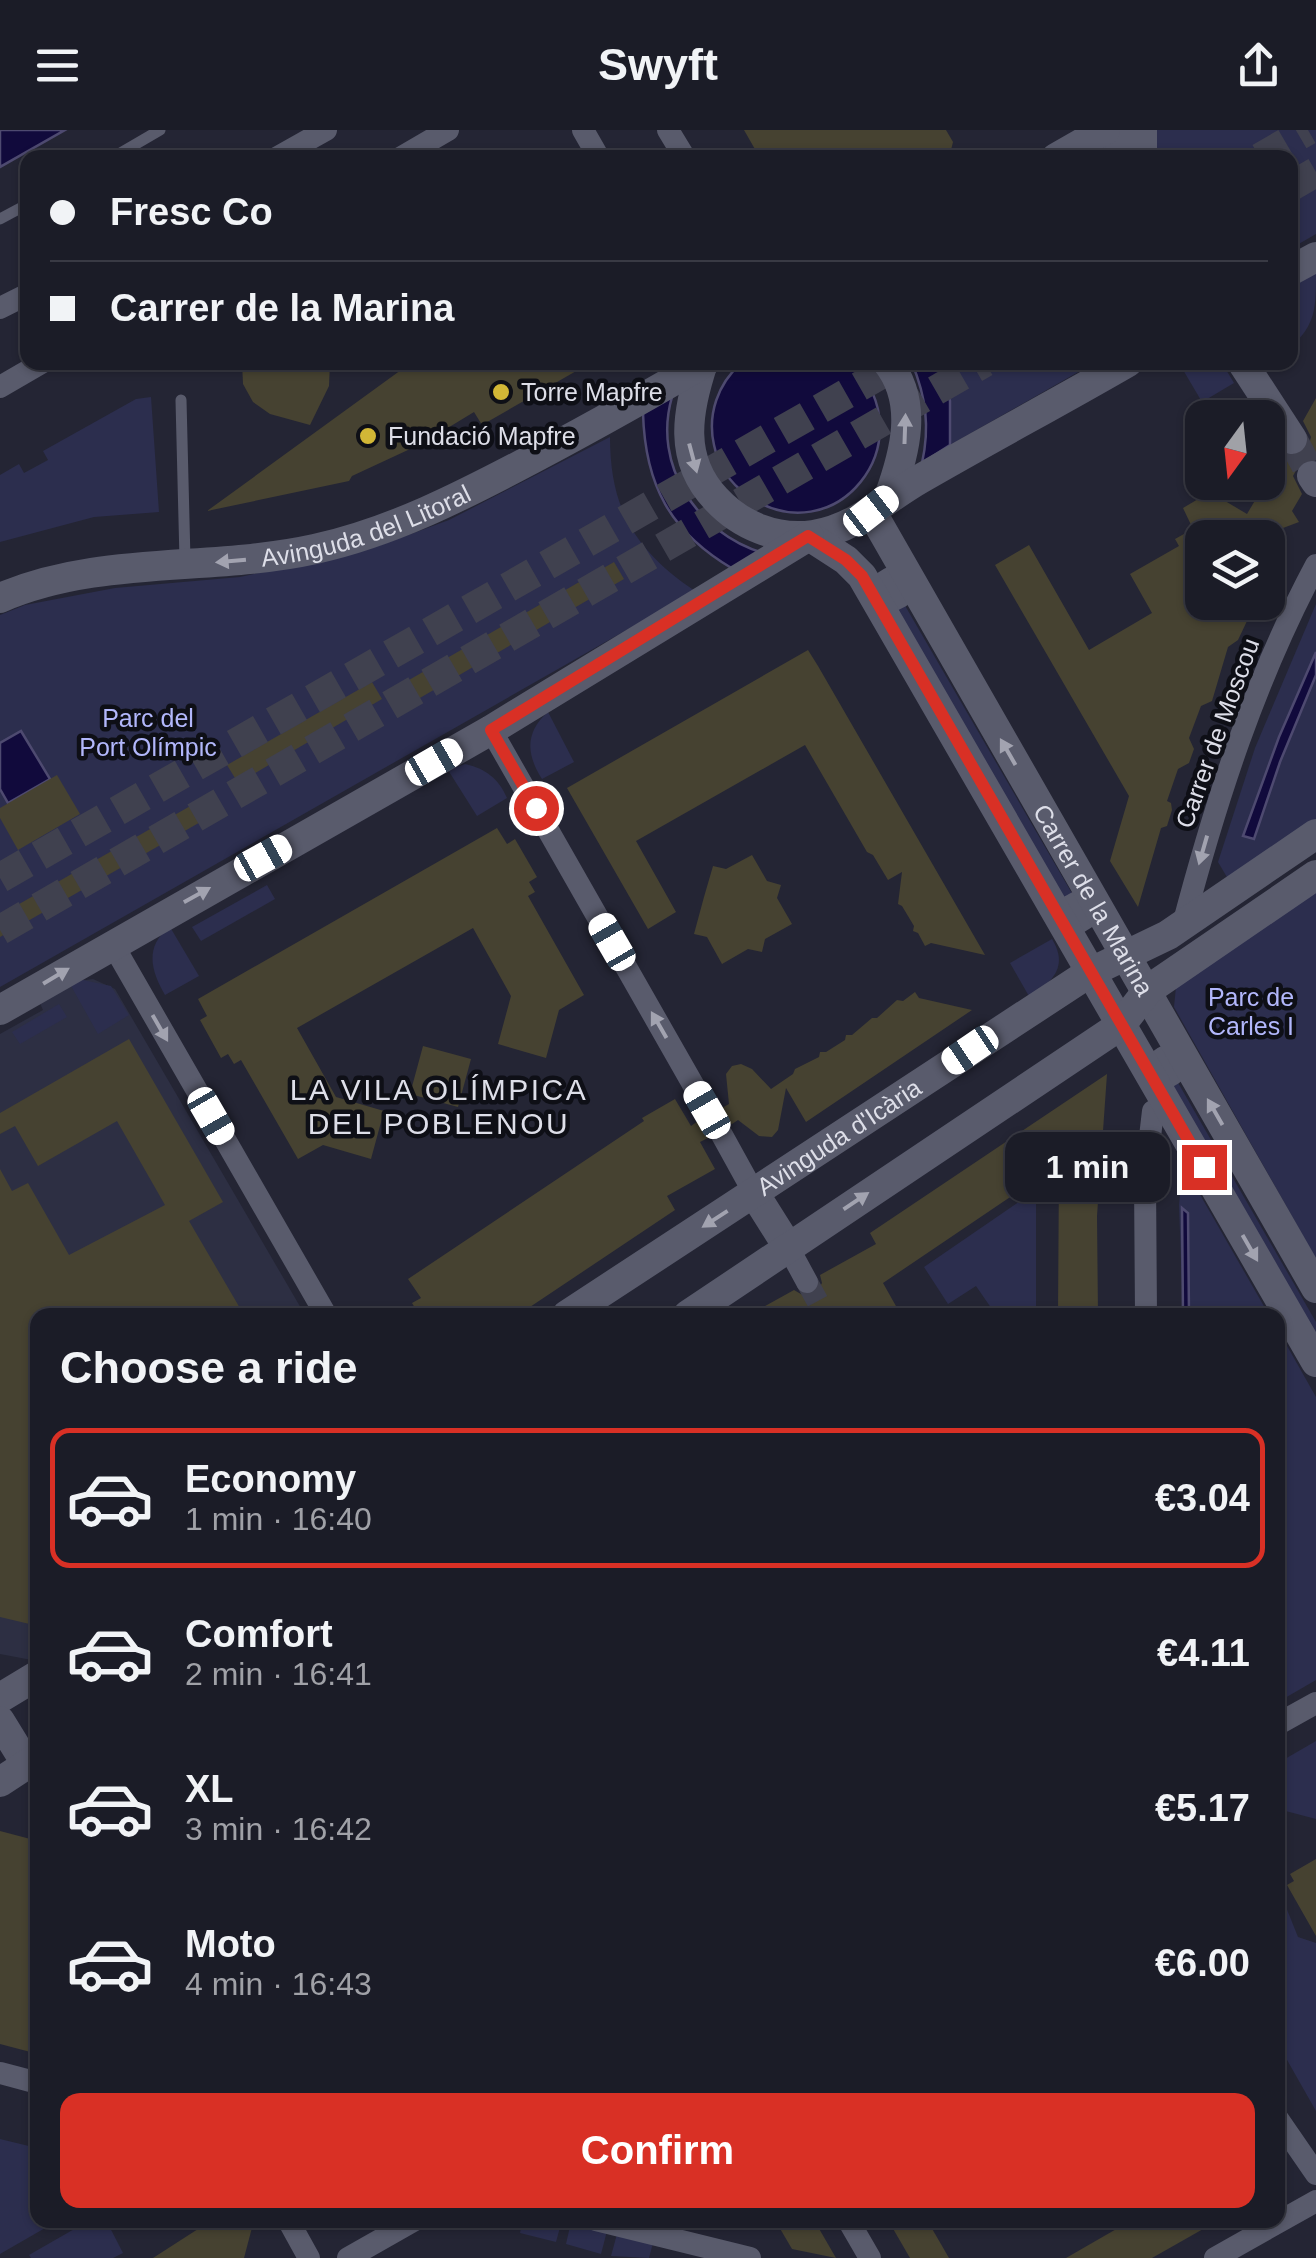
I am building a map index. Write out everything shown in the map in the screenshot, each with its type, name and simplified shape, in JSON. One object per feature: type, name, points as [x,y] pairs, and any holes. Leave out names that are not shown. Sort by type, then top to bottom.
[{"type":"street","points":[[290,150],[326,130]]},
{"type":"street","points":[[414,150],[448,130]]},
{"type":"street","points":[[1071,150],[1108,130]]},
{"type":"street","points":[[0,387],[29,370]]},
{"type":"street","name":"Avinguda del Litoral","points":[[0,598],[60,578],[315,549],[398,524],[495,478],[691,370]]},
{"type":"street","points":[[702,370],[688,415],[689,441],[695,469],[710,493],[737,520],[781,535],[808,536]]},
{"type":"street","points":[[880,504],[903,459],[907,422],[904,395],[893,370]]},
{"type":"street","points":[[0,1010],[491,730],[808,536],[850,525],[1114,370]]},
{"type":"street","points":[[1251,370],[1292,440]]},
{"type":"street","name":"Carrer de la Marina","points":[[880,504],[1182,1057],[1316,1288]]},
{"type":"street","name":"Carrer de la Marina","points":[[808,536],[846,560],[862,576],[1088,973],[1166,1091],[1316,1362]]},
{"type":"street","name":"Carrer de Moscou","points":[[1182,925],[1222,786],[1262,678],[1316,565]]},
{"type":"street","points":[[491,730],[707,1110]]},
{"type":"street","name":"Avinguda d'Icària","points":[[578,1308],[1088,973],[1127,957],[1182,925],[1316,834]]},
{"type":"street","points":[[698,1308],[1121,1025],[1148,990],[1316,875]]},
{"type":"street","points":[[112,943],[322,1308]]},
{"type":"street","points":[[1146,1308],[1146,1180],[1153,1111],[1166,1091]]},
{"type":"street","points":[[722,1135],[807,1282]]},
{"type":"street","points":[[0,1698],[30,1681]]},
{"type":"street","points":[[1285,1720],[1316,1703]]},
{"type":"street","points":[[0,1721],[30,1763]]},
{"type":"street","points":[[0,1782],[30,1771]]},
{"type":"street","points":[[0,2073],[30,2081]]},
{"type":"street","points":[[1285,2129],[1316,2174]]},
{"type":"street","points":[[1285,2218],[1316,2201]]},
{"type":"street","points":[[292,2228],[309,2258]]},
{"type":"street","points":[[348,2258],[401,2228]]},
{"type":"street","points":[[628,2228],[750,2258]]},
{"type":"street","points":[[853,2228],[870,2258]]},
{"type":"street","points":[[1215,2258],[1268,2228]]},
{"type":"lane","points":[[126,150],[160,130]]},
{"type":"lane","points":[[180,400],[185,565]]},
{"type":"shaded area","points":[[0,130],[65,130],[30,150],[20,150],[20,156],[0,167]]},
{"type":"shaded area","points":[[857,370],[873,394],[880,426],[875,456],[861,482],[838,501],[811,512],[780,510],[735,485],[718,460],[712,433],[713,411],[733,371]]},
{"type":"shaded area","points":[[915,370],[941,370],[950,401],[950,445],[922,463],[926,437],[921,388]]},
{"type":"shaded area","points":[[672,397],[667,422],[669,447],[685,493],[718,530],[763,553],[733,569],[711,555],[677,522],[656,484],[649,463],[643,413]]},
{"type":"shaded area","points":[[1316,652],[1316,675],[1254,839],[1243,836],[1279,737]]},
{"type":"shaded area","points":[[21,731],[50,779],[8,803],[0,789],[0,743]]},
{"type":"shaded area","points":[[93,979],[115,989],[301,1308],[30,1308],[30,1660],[0,1654],[0,1034],[43,1010],[39,1001],[72,982]]},
{"type":"shaded area","points":[[1182,1208],[1188,1213],[1189,1308],[1183,1308]]},
{"type":"green space","points":[[1154,130],[1316,130],[1316,234],[1298,244],[1298,150],[1153,150]]},
{"type":"green space","points":[[1316,271],[1313,315],[1298,339],[1298,281]]},
{"type":"green space","points":[[941,370],[1082,370],[950,445],[950,402]]},
{"type":"green space","points":[[1183,370],[1226,370],[1234,383],[1201,400]]},
{"type":"green space","points":[[151,397],[159,512],[94,517],[0,542],[0,475],[19,464],[24,473],[48,460],[43,451],[136,399]]},
{"type":"green space","name":"Parc del Port Olímpic","points":[[610,437],[615,486],[630,526],[657,560],[695,591],[0,987],[0,615],[25,605],[115,588],[240,577],[370,549],[449,520]]},
{"type":"green space","points":[[900,597],[1077,902],[1068,907],[892,601]]},
{"type":"green space","points":[[1316,604],[1316,834],[1234,889],[1218,862],[1255,748]]},
{"type":"green space","points":[[548,712],[574,762],[542,779],[530,744],[535,727]]},
{"type":"green space","points":[[465,764],[490,775],[507,798],[477,816],[448,770]]},
{"type":"green space","points":[[267,885],[275,899],[201,941],[192,927]]},
{"type":"green space","name":"Parc de Carles I","points":[[1316,890],[1316,1259],[1174,1007],[1176,987]]},
{"type":"green space","points":[[170,927],[199,976],[165,995],[152,959],[156,942]]},
{"type":"green space","points":[[1052,939],[1059,958],[1056,973],[1030,998],[1010,963]]},
{"type":"green space","points":[[83,980],[111,986],[129,1015],[98,1034],[70,984]]},
{"type":"green space","points":[[59,1004],[67,1017],[20,1044],[12,1032]]},
{"type":"green space","points":[[1173,1074],[1316,1322],[1316,1337],[1166,1078]]},
{"type":"green space","points":[[1183,1165],[1265,1308],[1183,1308],[1179,1205]]},
{"type":"green space","points":[[1036,1190],[1036,1308],[991,1308],[976,1286],[948,1304],[924,1267]]},
{"type":"green space","points":[[1285,1342],[1316,1397],[1316,1680],[1285,1698]]},
{"type":"green space","points":[[1316,1741],[1316,1819],[1285,1811],[1285,1759]]},
{"type":"green space","points":[[1285,1904],[1298,1937],[1316,1943],[1316,2111],[1285,2056]]},
{"type":"green space","points":[[0,2139],[30,2146],[30,2228],[45,2228],[0,2254]]},
{"type":"green space","points":[[76,2228],[110,2228],[123,2253],[113,2258],[29,2255]]},
{"type":"green space","points":[[521,2228],[560,2228],[556,2242],[520,2233]]},
{"type":"green space","points":[[570,2228],[607,2231],[601,2254],[566,2244]]},
{"type":"green space","points":[[617,2234],[653,2243],[649,2258],[611,2256]]},
{"type":"building","points":[[744,130],[946,130],[953,142],[951,150],[755,150]]},
{"type":"building","points":[[242,370],[330,370],[329,386],[310,425],[270,414],[253,402],[243,384]]},
{"type":"building","name":"Fundació Mapfre","points":[[401,370],[578,370],[482,425],[474,412],[349,481],[207,511]]},
{"type":"building","points":[[1316,398],[1316,458],[1301,461],[1293,476],[1302,494],[1292,511],[1299,522],[1285,527],[1285,520],[1189,520],[1183,508],[1196,500],[1223,500],[1247,514],[1255,500],[1285,500],[1285,456],[1294,458],[1308,448],[1311,437],[1303,421]]},
{"type":"building","points":[[1185,533],[1185,620],[1247,620],[1238,640],[1228,647],[1212,701],[1201,706],[1189,738],[1194,749],[1189,763],[1178,769],[1167,801],[1172,810],[1167,826],[1161,828],[1138,907],[1110,861],[1129,796],[995,565],[1029,545],[1089,650],[1152,613],[1130,574],[1179,546],[1175,539]]},
{"type":"building","points":[[614,562],[624,579],[413,702],[402,684]]},
{"type":"building","points":[[808,650],[985,955],[931,943],[925,946],[898,904],[902,872],[888,880],[867,852],[805,745],[636,841],[676,912],[648,929],[567,788]]},
{"type":"building","points":[[372,682],[382,699],[238,783],[227,765]]},
{"type":"building","points":[[57,775],[80,814],[18,850],[0,818],[0,808]]},
{"type":"building","points":[[213,793],[223,809],[0,937],[0,915]]},
{"type":"building","points":[[497,828],[507,844],[515,839],[537,877],[529,882],[535,892],[528,896],[584,995],[559,1010],[546,1058],[498,1044],[511,996],[473,928],[297,1028],[336,1097],[384,1111],[371,1159],[323,1145],[298,1159],[241,1060],[234,1064],[228,1054],[221,1058],[200,1020],[207,1016],[198,999]]},
{"type":"building","points":[[752,855],[767,881],[781,885],[777,898],[792,924],[765,939],[762,952],[748,949],[722,964],[707,937],[694,934],[704,897],[713,866],[726,869]]},
{"type":"building","points":[[915,992],[919,998],[972,1010],[806,1122],[786,1088],[778,1130],[772,1137],[759,1136],[738,1120],[732,1124],[714,1122],[729,1104],[726,1074],[732,1066],[741,1064],[752,1069],[771,1089],[795,1069],[819,1057],[820,1052],[826,1052],[845,1040],[846,1035],[877,1018],[897,1000],[903,1001]]},
{"type":"building","points":[[129,1039],[223,1202],[189,1221],[240,1308],[30,1308],[30,1624],[0,1617],[0,1169],[12,1191],[28,1183],[69,1255],[165,1205],[117,1121],[38,1166],[15,1126],[0,1134],[0,1113]]},
{"type":"building","points":[[423,1046],[471,1059],[458,1107],[410,1094]]},
{"type":"building","points":[[1107,1074],[1097,1216],[1098,1308],[1058,1308],[1059,1164],[883,1283],[897,1308],[762,1308],[794,1290],[806,1297],[815,1295],[822,1283],[820,1275],[876,1244],[870,1233]]},
{"type":"building","points":[[675,1099],[691,1126],[698,1121],[714,1122],[708,1138],[700,1142],[715,1169],[667,1196],[675,1210],[528,1308],[415,1308],[412,1303],[421,1298],[408,1279],[644,1121],[642,1118]]},
{"type":"building","points":[[0,1831],[30,1839],[30,2052],[0,2044]]},
{"type":"building","points":[[1316,1859],[1316,1936],[1287,1885],[1294,1881],[1290,1874]]},
{"type":"building","points":[[200,2228],[252,2228],[244,2258],[153,2258]]},
{"type":"building","points":[[780,2228],[819,2228],[836,2258],[792,2249]]},
{"type":"building","points":[[893,2228],[932,2228],[949,2258],[910,2258]]},
{"type":"building","points":[[1118,2228],[1205,2228],[1152,2258],[1066,2258]]},
{"type":"tunnel","points":[[1274,150],[1308,130]]},
{"type":"tunnel","points":[[1298,182],[1316,172]]},
{"type":"tunnel","points":[[0,878],[888,370]]},
{"type":"tunnel","points":[[0,930],[971,370]]},
{"type":"tunnel","points":[[1292,439],[1312,476]]},
{"type":"tunnel","points":[[807,1282],[821,1308]]},
{"type":"place","name":"Torre Mapfre","points":[[501,392]]},
{"type":"place","name":"Fundació Mapfre","points":[[368,436]]},
{"type":"district","name":"LA VILA OLÍMPICA DEL POBLENOU","points":[[439,1106]]},
{"type":"route","points":[[536,808],[491,730],[808,536],[846,560],[862,576],[1088,973],[1204,1167]]}]
